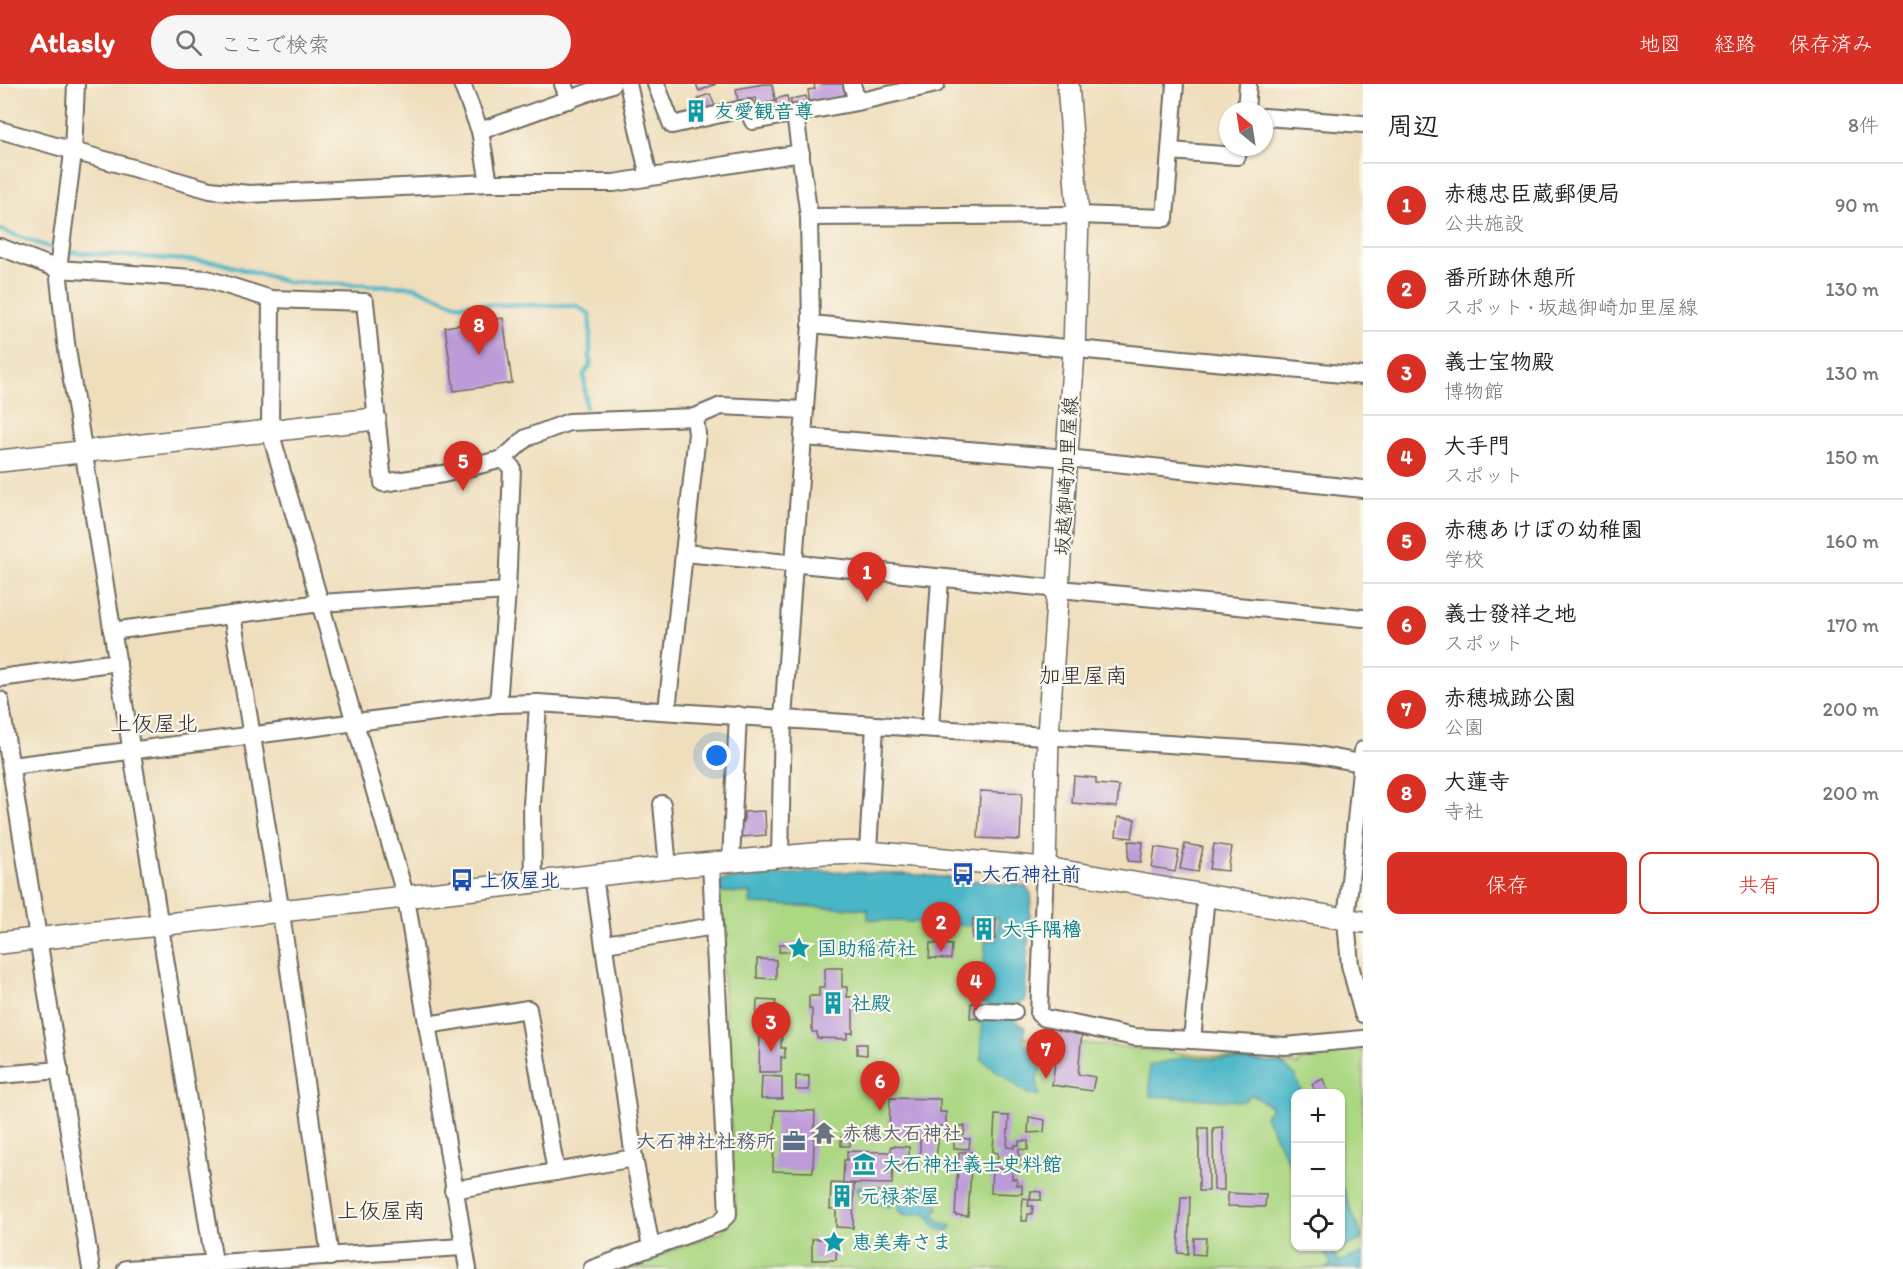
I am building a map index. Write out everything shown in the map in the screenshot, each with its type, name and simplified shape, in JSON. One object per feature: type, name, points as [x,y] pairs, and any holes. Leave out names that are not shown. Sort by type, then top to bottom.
[{"type":"street","points":[[76,84],[74,153],[58,269],[66,343],[86,452],[112,630],[134,751],[214,1262]]},
{"type":"street","points":[[462,84],[480,131],[489,183]]},
{"type":"street","points":[[480,131],[566,92],[612,84]]},
{"type":"street","points":[[628,84],[649,177]]},
{"type":"street","points":[[656,84],[672,125],[747,108],[753,121],[857,102],[936,84]]},
{"type":"street","points":[[852,84],[857,102]]},
{"type":"street","name":"坂越御崎加里屋線","points":[[1045,868],[1048,735],[1074,351],[1078,215],[1068,84]]},
{"type":"street","points":[[809,217],[1078,215],[1165,218],[1174,84]]},
{"type":"street","points":[[1247,102],[1248,84]]},
{"type":"street","points":[[780,855],[783,719],[811,324],[809,217],[795,114]]},
{"type":"street","points":[[1273,118],[1363,124]]},
{"type":"street","points":[[0,130],[210,190],[249,194],[489,183],[614,183],[801,153]]},
{"type":"street","points":[[1170,151],[1219,155]]},
{"type":"street","points":[[0,247],[58,269],[207,279],[271,299],[365,302],[383,483],[443,474],[503,459],[526,438],[569,422],[695,417],[721,406],[805,410]]},
{"type":"street","points":[[271,299],[270,431],[406,898],[462,1247],[468,1269]]},
{"type":"street","points":[[811,324],[1074,351],[1363,376]]},
{"type":"street","points":[[667,710],[698,434],[695,417]]},
{"type":"street","points":[[0,461],[375,419]]},
{"type":"street","points":[[804,437],[1067,458],[1363,489]]},
{"type":"street","points":[[498,704],[507,591],[513,468],[503,459]]},
{"type":"street","points":[[684,553],[1363,618]]},
{"type":"street","points":[[930,728],[940,579]]},
{"type":"street","points":[[112,630],[320,603],[507,591]]},
{"type":"street","points":[[232,615],[250,736],[281,913],[330,1257]]},
{"type":"street","points":[[0,678],[118,662]]},
{"type":"street","points":[[0,700],[91,1269]]},
{"type":"street","points":[[533,883],[532,805],[538,703]]},
{"type":"street","points":[[11,766],[498,704],[538,703],[1362,756],[1350,964],[1363,1014]]},
{"type":"street","points":[[592,1269],[719,1223],[728,1214],[714,926],[738,715]]},
{"type":"street","points":[[868,852],[875,725]]},
{"type":"street","points":[[662,804],[668,867]]},
{"type":"street","points":[[0,943],[780,855],[868,852],[1045,868],[1354,921]]},
{"type":"street","points":[[1045,868],[1039,1014],[1045,1018],[1134,1037],[1285,1046],[1363,1039]]},
{"type":"street","points":[[594,876],[634,1158],[651,1247]]},
{"type":"street","points":[[1192,1040],[1206,896]]},
{"type":"street","points":[[605,944],[714,926]]},
{"type":"street","points":[[427,1024],[528,1010],[556,1172]]},
{"type":"street","points":[[984,1011],[1014,1012]]},
{"type":"street","points":[[0,1075],[60,1070]]},
{"type":"street","points":[[453,1190],[634,1158]]},
{"type":"street","points":[[126,1269],[214,1262],[294,1263],[330,1257],[462,1247]]},
{"type":"green space","points":[[825,871],[922,875],[1025,886],[1031,894],[1025,1001],[1013,1005],[1012,1017],[1025,1028],[1024,1037],[1299,1065],[1302,1051],[1331,1048],[1363,1051],[1363,1269],[624,1269],[723,1231],[735,1213],[719,892]]},
{"type":"water","points":[[825,871],[922,875],[1025,886],[1031,894],[1025,1001],[1013,1005],[1012,1017],[1025,1028],[1023,1043],[1035,1051],[1042,1062],[1037,1079],[1039,1095],[1028,1094],[981,1059],[982,1024],[978,1023],[978,1019],[986,1020],[987,1004],[978,1003],[979,997],[983,997],[985,940],[997,941],[999,918],[970,917],[971,926],[868,919],[868,909],[750,904],[751,893],[719,892],[718,880]]},
{"type":"water","points":[[1181,1057],[1280,1063],[1294,1074],[1300,1089],[1291,1089],[1291,1167],[1265,1116],[1272,1107],[1251,1094],[1244,1101],[1150,1096],[1149,1066]]},
{"type":"water","points":[[923,1184],[935,1195],[938,1208],[934,1214],[940,1222],[952,1226],[948,1231],[936,1229],[926,1213],[904,1215],[898,1209],[899,1201],[894,1200],[892,1206],[888,1207],[859,1195],[856,1190],[858,1186],[890,1187],[901,1194],[906,1186]]},
{"type":"water","points":[[1345,1195],[1363,1239],[1345,1247]]},
{"type":"water","points":[[1323,1251],[1335,1251],[1333,1252],[1338,1262],[1363,1253],[1363,1269],[1325,1268],[1332,1265]]},
{"type":"building","points":[[696,84],[716,84],[699,91]]},
{"type":"building","points":[[772,84],[775,99],[787,96],[789,106],[778,109],[776,101],[757,105],[756,98],[738,101],[736,89]]},
{"type":"building","points":[[814,84],[847,84],[850,95],[810,103],[808,90],[815,89]]},
{"type":"building","points":[[710,94],[715,106],[703,110],[698,98]]},
{"type":"building","points":[[806,96],[808,104],[792,107],[790,99]]},
{"type":"building","points":[[503,318],[512,383],[454,391],[445,327]]},
{"type":"building","points":[[1074,776],[1096,778],[1096,784],[1119,786],[1117,807],[1072,803]]},
{"type":"building","points":[[980,791],[1022,793],[1020,840],[978,838]]},
{"type":"building","points":[[765,811],[766,835],[741,837],[740,822],[744,822],[744,812]]},
{"type":"building","points":[[1118,817],[1135,819],[1132,838],[1116,836]]},
{"type":"building","points":[[1129,841],[1143,842],[1141,862],[1128,861]]},
{"type":"building","points":[[1185,844],[1203,847],[1198,872],[1180,869]]},
{"type":"building","points":[[1214,844],[1232,847],[1228,871],[1210,869]]},
{"type":"building","points":[[1155,847],[1179,851],[1175,872],[1152,868]]},
{"type":"building","name":"大手隅櫓","points":[[973,919],[996,920],[995,939],[972,938]]},
{"type":"building","points":[[930,943],[952,945],[951,959],[929,958]]},
{"type":"building","points":[[780,944],[802,944],[801,952],[779,952]]},
{"type":"building","points":[[757,959],[776,960],[776,979],[757,978]]},
{"type":"building","name":"社殿","points":[[825,968],[842,968],[842,987],[847,987],[847,997],[858,997],[858,1010],[853,1010],[853,1033],[847,1033],[847,1039],[817,1038],[817,1032],[812,1032],[812,1009],[809,1009],[809,996],[819,996],[819,987],[825,987]]},
{"type":"building","points":[[757,1000],[776,1001],[778,1023],[775,1023],[775,1028],[756,1027]]},
{"type":"building","points":[[971,1003],[982,1004],[981,1019],[970,1018]]},
{"type":"building","points":[[1049,1027],[1082,1033],[1078,1074],[1095,1077],[1092,1091],[1052,1085],[1057,1048],[1046,1047]]},
{"type":"building","points":[[760,1033],[782,1033],[781,1048],[785,1048],[785,1058],[781,1057],[781,1072],[759,1072]]},
{"type":"building","points":[[857,1044],[867,1044],[867,1055],[857,1054]]},
{"type":"building","points":[[762,1076],[782,1077],[782,1099],[761,1099]]},
{"type":"building","points":[[796,1076],[809,1076],[809,1090],[796,1090]]},
{"type":"building","points":[[1323,1079],[1327,1089],[1314,1089],[1312,1084]]},
{"type":"building","points":[[890,1098],[940,1099],[940,1112],[946,1112],[946,1126],[940,1126],[936,1158],[920,1157],[920,1137],[889,1137]]},
{"type":"building","name":"大石神社社務所","points":[[775,1110],[815,1111],[813,1172],[773,1171]]},
{"type":"building","points":[[995,1115],[1009,1116],[1007,1147],[1014,1148],[1014,1145],[1019,1145],[1019,1141],[1028,1141],[1028,1150],[1019,1149],[1019,1161],[1023,1161],[1023,1165],[997,1163],[998,1153],[993,1152]]},
{"type":"building","points":[[1029,1117],[1045,1120],[1044,1132],[1028,1133]]},
{"type":"building","points":[[958,1126],[965,1126],[964,1135],[958,1135]]},
{"type":"building","points":[[1223,1127],[1224,1190],[1214,1190],[1213,1128]]},
{"type":"building","points":[[1199,1128],[1208,1128],[1209,1191],[1199,1191]]},
{"type":"building","points":[[841,1137],[850,1137],[850,1146],[841,1146]]},
{"type":"building","points":[[954,1138],[970,1139],[969,1149],[954,1148]]},
{"type":"building","points":[[891,1146],[909,1147],[909,1165],[893,1165],[892,1184],[843,1183],[844,1160],[847,1160],[847,1151],[891,1152]]},
{"type":"building","points":[[959,1152],[972,1152],[968,1216],[955,1215]]},
{"type":"building","points":[[992,1168],[1012,1169],[1012,1179],[1017,1179],[1016,1185],[1022,1185],[1022,1194],[991,1193]]},
{"type":"building","name":"元禄茶屋","points":[[831,1183],[854,1184],[853,1228],[836,1227],[836,1209],[830,1209]]},
{"type":"building","points":[[1031,1191],[1041,1192],[1041,1200],[1030,1200]]},
{"type":"building","points":[[1228,1193],[1266,1195],[1265,1207],[1228,1206]]},
{"type":"building","points":[[1181,1197],[1190,1197],[1188,1254],[1178,1253]]},
{"type":"building","points":[[1023,1198],[1029,1199],[1028,1206],[1033,1206],[1032,1214],[1028,1214],[1027,1221],[1021,1221]]},
{"type":"building","points":[[1194,1238],[1206,1238],[1205,1255],[1193,1254]]},
{"type":"building","points":[[812,1239],[837,1239],[836,1260],[812,1260]]},
{"type":"waterway","points":[[0,230],[57,250]]},
{"type":"waterway","points":[[65,252],[216,262],[288,282],[414,287],[455,304],[577,306],[590,315],[590,366],[584,374],[586,407]]},
{"type":"place","name":"友愛観音尊","points":[[696,111]]},
{"type":"place","name":"大蓮寺","points":[[479,355]]},
{"type":"place","name":"赤穂あけぼの幼稚園","points":[[463,491]]},
{"type":"place","name":"赤穂忠臣蔵郵便局","points":[[867,602]]},
{"type":"place","name":"大石神社前","points":[[963,874]]},
{"type":"place","name":"上仮屋北","points":[[462,880]]},
{"type":"place","name":"大手隅櫓","points":[[984,929]]},
{"type":"place","name":"国助稲荷社","points":[[799,948]]},
{"type":"place","name":"番所跡休憩所","points":[[941,952]]},
{"type":"place","name":"社殿","points":[[833,1003]]},
{"type":"place","name":"大手門","points":[[976,1011]]},
{"type":"place","name":"義士宝物殿","points":[[771,1052]]},
{"type":"place","name":"赤穂城跡公園","points":[[1046,1079]]},
{"type":"place","name":"義士發祥之地","points":[[880,1111]]},
{"type":"place","name":"赤穂大石神社","points":[[824,1133]]},
{"type":"place","name":"大石神社社務所","points":[[794,1141]]},
{"type":"place","name":"大石神社義士史料館","points":[[864,1164]]},
{"type":"place","name":"元禄茶屋","points":[[842,1196]]},
{"type":"place","name":"恵美寿さま","points":[[834,1242]]},
{"type":"district","name":"加里屋南","points":[[1083,675]]},
{"type":"district","name":"上仮屋北","points":[[154,723]]},
{"type":"district","name":"上仮屋南","points":[[381,1210]]}]
